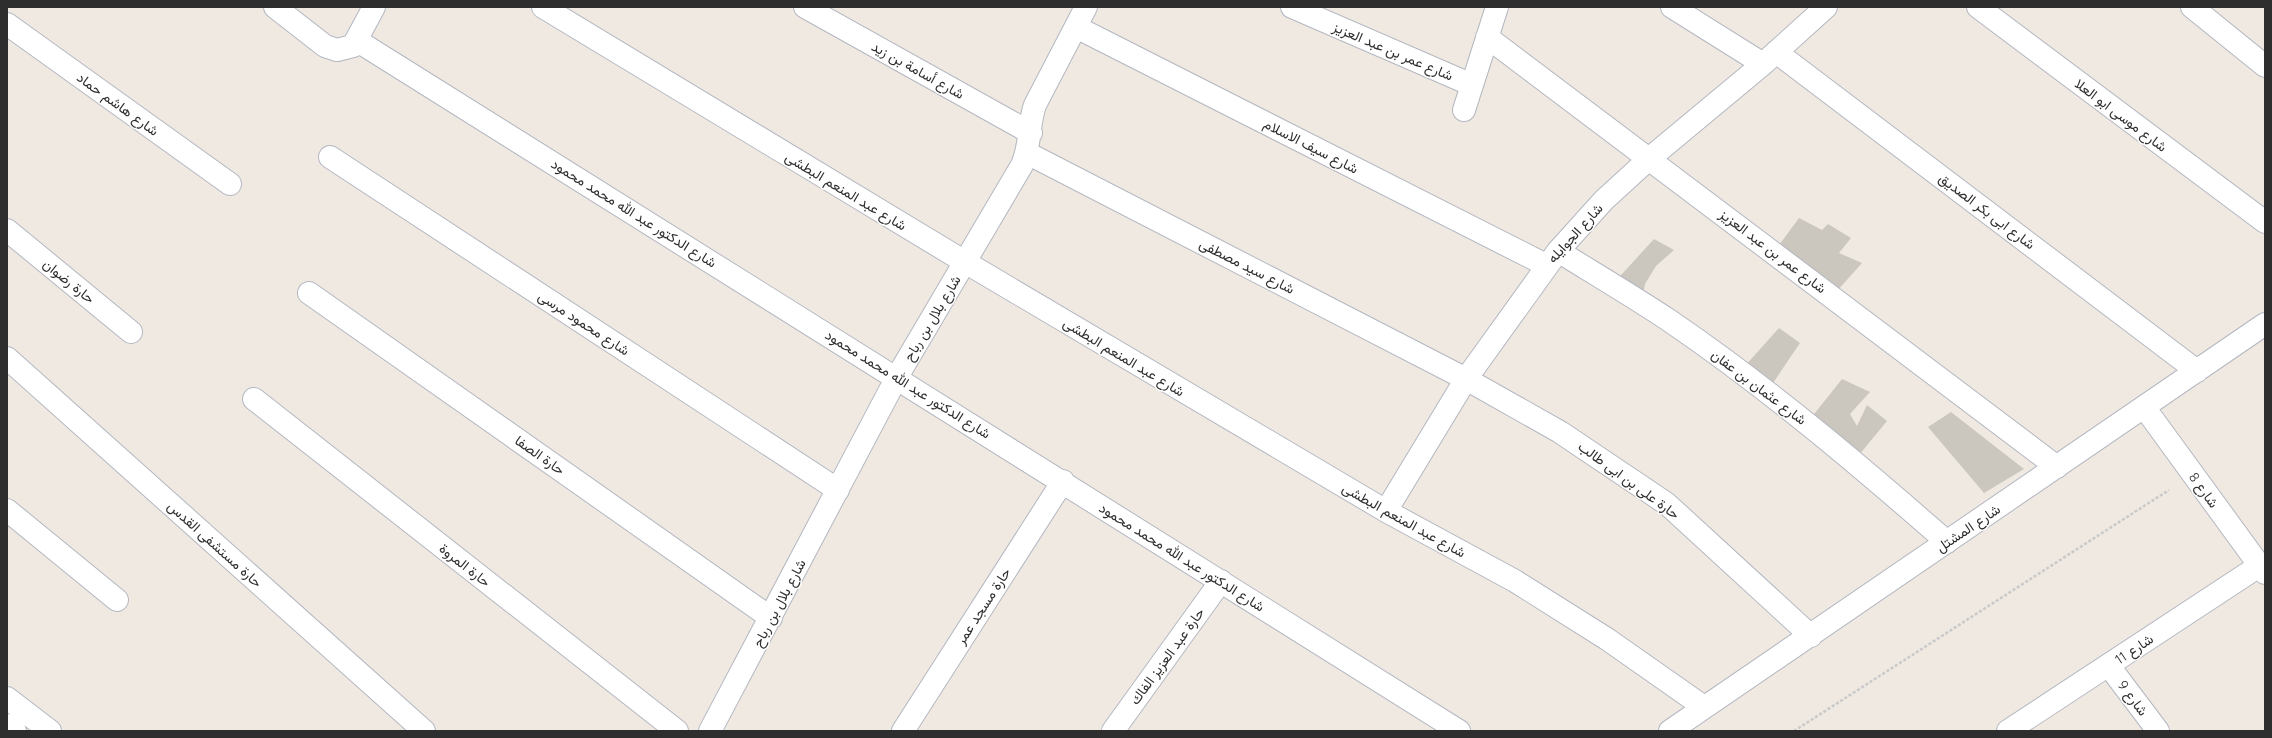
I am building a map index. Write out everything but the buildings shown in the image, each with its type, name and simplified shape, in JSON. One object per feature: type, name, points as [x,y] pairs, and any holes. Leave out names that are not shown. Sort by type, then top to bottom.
[{"type":"street","points":[[275,7],[331,49],[346,49],[353,46],[374,7]]},
{"type":"street","name":"شارع عبد المنعم البطشى","points":[[543,7],[965,262],[1386,511],[1515,581],[1607,639],[1704,708]]},
{"type":"street","name":"شارع أسامة بن زيد","points":[[805,7],[1029,143]]},
{"type":"street","name":"شارع بلال بن رباح","points":[[710,731],[897,377],[965,262],[1029,143],[1031,116],[1035,105],[1086,7]]},
{"type":"street","name":"شارع عمر بن عبد العزيز","points":[[1292,7],[1472,85]]},
{"type":"street","points":[[1464,110],[1497,7]]},
{"type":"street","name":"شارع ابى بكر الصديق","points":[[1672,7],[1770,58],[2197,370]]},
{"type":"street","name":"شارع الجوايله","points":[[1386,511],[1466,379],[1552,258],[1604,200],[1650,158],[1770,58],[1826,7]]},
{"type":"street","name":"شارع موسى ابو العلا","points":[[1978,7],[2265,222]]},
{"type":"street","points":[[2192,7],[2265,66]]},
{"type":"street","name":"شارع هاشم حماد","points":[[7,24],[230,184]]},
{"type":"street","name":"شارع سيف الاسلام","points":[[1076,27],[1552,258]]},
{"type":"street","name":"شارع عمر بن عبد العزيز","points":[[1487,37],[1650,158],[2057,467]]},
{"type":"street","name":"شارع الدكتور عبد الله محمد محمود","points":[[356,40],[897,377],[1459,731]]},
{"type":"street","name":"شارع سيد مصطفى","points":[[1029,143],[1466,379]]},
{"type":"street","name":"شارع محمود مرسى","points":[[330,157],[838,490]]},
{"type":"street","name":"حارة رضوان","points":[[7,230],[131,332]]},
{"type":"street","name":"شارع عثمان بن عفان","points":[[1552,258],[1670,321],[1766,390],[1858,464],[1947,542]]},
{"type":"street","name":"حارة الصفا","points":[[309,293],[771,618]]},
{"type":"street","name":"شارع المشتل","points":[[1670,731],[2265,324]]},
{"type":"street","name":"حارة مستشفى القدس","points":[[7,358],[424,731]]},
{"type":"street","name":"حارة على بن ابى طالب","points":[[1466,379],[1560,432],[1667,504],[1811,636]]},
{"type":"street","name":"حارة المروة","points":[[254,399],[677,731]]},
{"type":"street","name":"شارع 8","points":[[2144,407],[2262,569]]},
{"type":"street","name":"حارة مسجد عمر","points":[[903,731],[1063,481]]},
{"type":"street","points":[[7,510],[117,600]]},
{"type":"street","name":"شارع 11","points":[[2008,731],[2262,569]]},
{"type":"street","name":"حارة عبد العزيز الفاك","points":[[1113,731],[1221,581]]},
{"type":"street","name":"شارع 9","points":[[2109,666],[2158,731]]},
{"type":"street","points":[[7,698],[50,731]]},
{"type":"street","points":[[7,725],[14,731]]},
{"type":"path","points":[[1794,731],[2193,475]]}]
